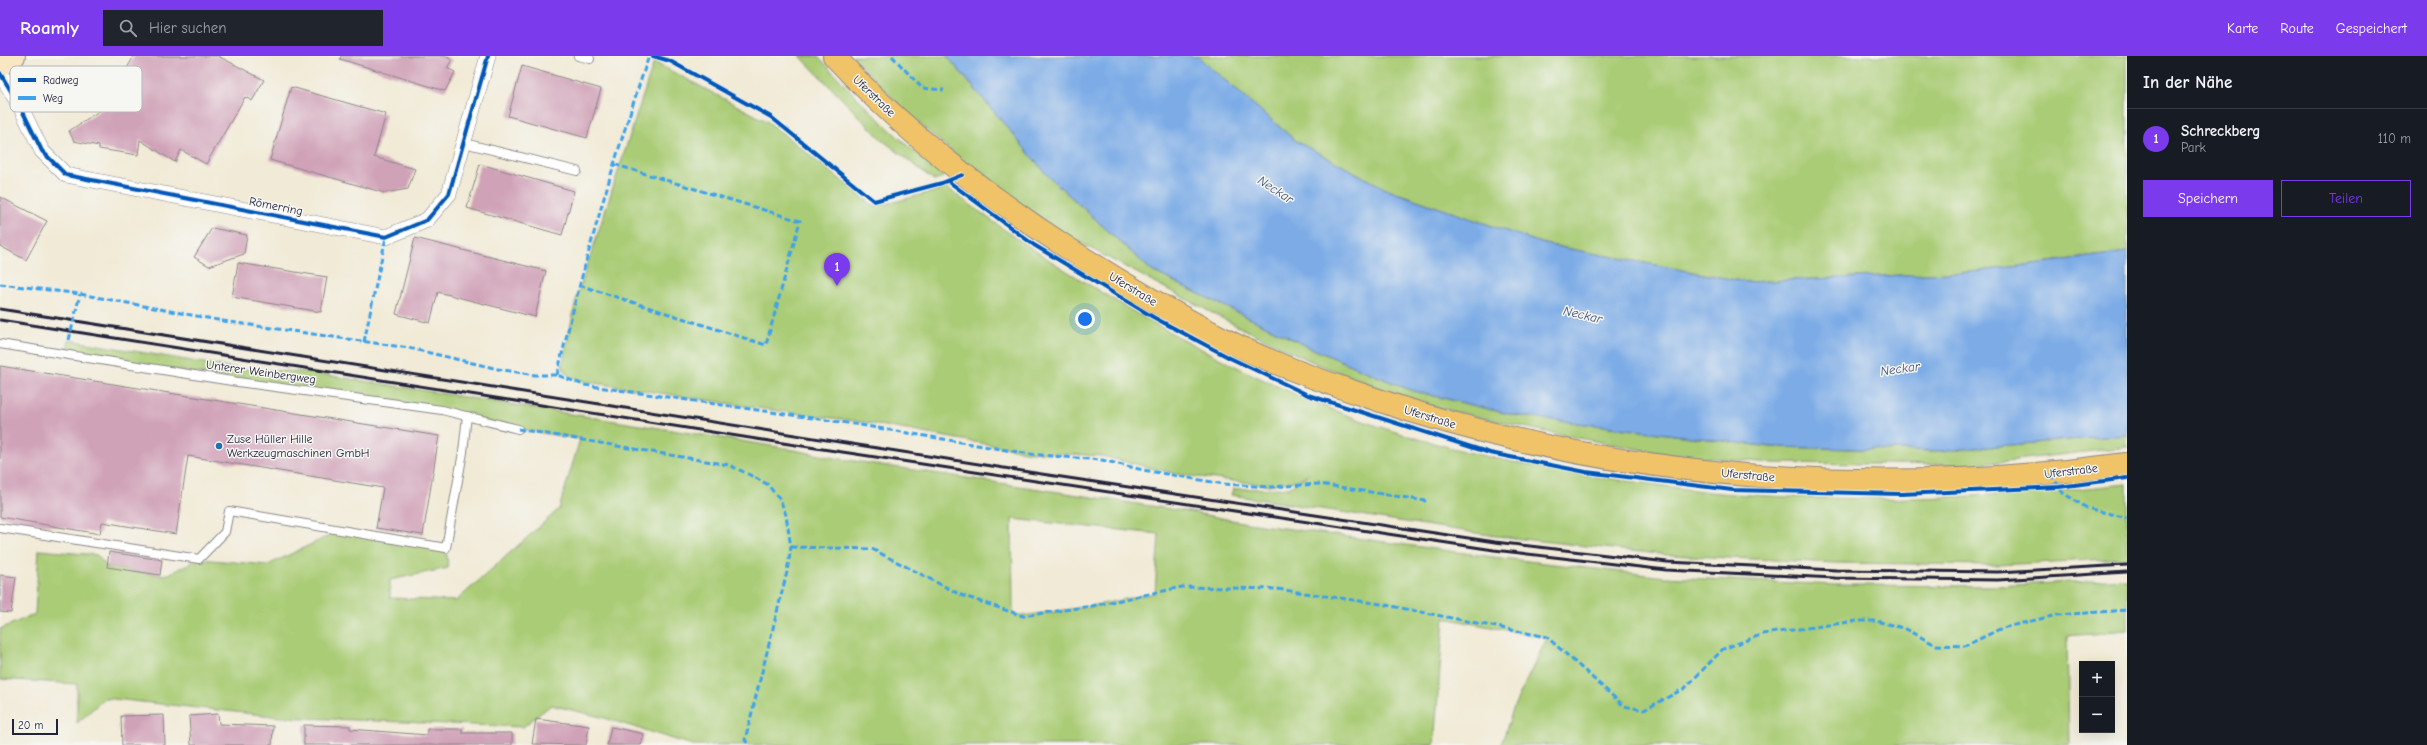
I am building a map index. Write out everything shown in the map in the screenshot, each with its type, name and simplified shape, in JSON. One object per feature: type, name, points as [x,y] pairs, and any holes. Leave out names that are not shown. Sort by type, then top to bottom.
[{"type":"main road","name":"Uferstraße","points":[[834,56],[909,130],[962,175],[1028,222],[1133,290],[1236,346],[1314,379],[1425,417],[1525,443],[1594,456],[1661,467],[1772,478],[1871,480],[1968,478],[2051,474],[2127,464]]},
{"type":"street","points":[[0,65],[14,56]]},
{"type":"street","name":"Römerring","points":[[23,112],[42,151],[66,175],[386,236],[427,220],[449,194],[488,56]]},
{"type":"street","name":"Römerring","points":[[0,73],[10,90]]},
{"type":"lane","points":[[578,56],[590,59]]},
{"type":"lane","points":[[464,143],[577,171]]},
{"type":"lane","name":"Unterer Weinbergweg","points":[[0,344],[238,382],[442,410],[518,429]]},
{"type":"lane","points":[[0,528],[199,559],[225,532],[229,511],[446,548],[463,452],[467,416]]},
{"type":"green space","points":[[800,56],[818,56],[878,119],[944,176],[935,181],[881,139]]},
{"type":"green space","points":[[852,56],[947,56],[1048,176],[1152,271],[1313,349],[1410,390],[1513,415],[1772,447],[1940,451],[2127,435],[2127,447],[1972,465],[1773,463],[1671,455],[1546,432],[1421,404],[1317,364],[1237,326],[1069,237],[992,186],[908,114]]},
{"type":"green space","points":[[1197,56],[2127,56],[2127,252],[1972,272],[1746,282],[1544,244],[1388,190],[1296,141]]},
{"type":"green space","points":[[654,62],[768,122],[875,207],[947,188],[1034,250],[1106,295],[1179,337],[1294,394],[1371,424],[1447,447],[1565,472],[1721,493],[1781,497],[1930,498],[2028,493],[2127,484],[2127,558],[1998,565],[1836,563],[1668,555],[1496,536],[1231,495],[1233,489],[1289,488],[1310,473],[1295,481],[1269,485],[1181,475],[1102,456],[1031,452],[862,422],[771,410],[575,379],[567,374],[562,366],[576,300]]},
{"type":"green space","points":[[69,340],[239,369],[307,372],[778,447],[835,458],[1190,512],[1247,523],[1493,557],[1665,577],[1835,585],[1997,586],[2127,579],[2127,631],[2067,636],[2069,745],[1501,745],[1515,704],[1547,638],[1444,618],[1434,745],[693,745],[601,717],[551,705],[523,727],[282,717],[105,698],[77,723],[77,684],[0,679],[0,629],[35,614],[39,550],[97,555],[107,567],[160,575],[169,574],[199,559],[268,565],[341,530],[446,548],[448,568],[390,580],[390,598],[456,601],[559,509],[580,439],[518,429],[442,410],[67,354]],"holes":[[[1012,519],[1159,534],[1155,593],[1092,606],[1023,616],[1013,613]]]},
{"type":"water","name":"Neckar","points":[[947,56],[1197,56],[1296,141],[1388,190],[1544,244],[1746,282],[1972,272],[2127,252],[2127,435],[1940,451],[1772,447],[1513,415],[1410,390],[1313,349],[1152,271],[1048,176]]},
{"type":"building","points":[[134,56],[218,56],[264,80],[252,101],[245,97],[206,164],[181,150],[175,162],[140,140],[138,155],[99,149],[99,146],[74,141],[69,131],[98,112],[142,112],[142,66],[128,66]]},
{"type":"building","points":[[341,56],[445,56],[452,60],[447,68],[455,72],[445,91],[340,59]]},
{"type":"building","points":[[522,66],[601,89],[587,138],[508,116]]},
{"type":"building","points":[[291,87],[386,114],[374,157],[415,169],[408,189],[385,193],[270,160]]},
{"type":"building","points":[[480,164],[574,191],[562,235],[467,208]]},
{"type":"building","points":[[0,197],[47,221],[26,260],[0,246]]},
{"type":"building","points":[[212,228],[247,235],[244,254],[209,266],[194,257]]},
{"type":"building","points":[[415,238],[546,271],[535,317],[438,292],[430,323],[396,314]]},
{"type":"building","points":[[238,263],[327,277],[321,312],[232,297]]},
{"type":"building","name":"Zuse Hüller Hille Werkzeugmaschinen GmbH","points":[[0,366],[439,436],[423,535],[376,528],[383,488],[188,456],[176,534],[102,522],[100,534],[0,517]]},
{"type":"building","points":[[109,552],[162,560],[160,575],[107,567]]},
{"type":"building","points":[[0,575],[16,577],[11,613],[0,612]]},
{"type":"building","points":[[218,714],[219,724],[273,726],[272,745],[191,745],[189,716]]},
{"type":"building","points":[[164,715],[165,745],[122,745],[121,716]]},
{"type":"building","points":[[536,719],[589,726],[586,745],[532,744]]},
{"type":"building","points":[[304,725],[350,726],[350,729],[427,735],[427,729],[462,729],[462,733],[512,733],[512,745],[304,745]]},
{"type":"building","points":[[611,727],[644,734],[641,745],[607,745]]},
{"type":"railway","points":[[0,309],[1035,473],[1495,542],[1667,562],[1836,570],[1998,572],[2127,565]]},
{"type":"railway","points":[[0,320],[776,442],[1494,550],[1666,570],[1835,578],[1998,580],[2127,572]]},
{"type":"marked path","points":[[557,375],[599,214],[649,56]]},
{"type":"marked path","points":[[892,56],[922,88],[944,90]]},
{"type":"marked path","points":[[579,285],[766,345],[800,221],[613,164]]},
{"type":"marked path","points":[[364,342],[386,237]]},
{"type":"marked path","points":[[0,284],[80,294],[223,321],[409,348],[498,369],[535,375],[557,375],[584,385],[861,425],[1030,454],[1102,460],[1143,470],[1224,484],[1269,487],[1320,484],[1426,501]]},
{"type":"marked path","points":[[69,340],[80,294]]},
{"type":"marked path","points":[[518,429],[729,465],[767,484],[780,499],[786,515],[791,547],[787,572],[745,740],[749,745]]},
{"type":"marked path","points":[[2051,474],[2063,493],[2087,508],[2127,518]]},
{"type":"marked path","points":[[791,547],[872,549],[961,595],[1023,616],[1092,606],[1182,587],[1277,589],[1381,604],[1547,637],[1624,706],[1644,710],[1685,688],[1723,649],[1763,634],[1857,621],[1876,621],[1903,628],[1936,645],[1965,646],[2002,628],[2057,615],[2127,610]]},
{"type":"cycle path","points":[[23,112],[42,151],[66,175],[386,237],[427,220],[449,194],[488,56]]},
{"type":"cycle path","points":[[653,56],[670,61],[771,117],[874,201],[942,183],[962,175]]},
{"type":"cycle path","points":[[0,73],[10,90]]},
{"type":"cycle path","points":[[948,181],[1034,245],[1153,317],[1230,358],[1308,395],[1490,453],[1586,472],[1732,490],[1901,494],[2059,487],[2127,478]]},
{"type":"place","name":"Schreckberg","points":[[837,286]]},
{"type":"place","name":"Zuse Hüller Hille Werkzeugmaschinen GmbH","points":[[219,446]]}]
